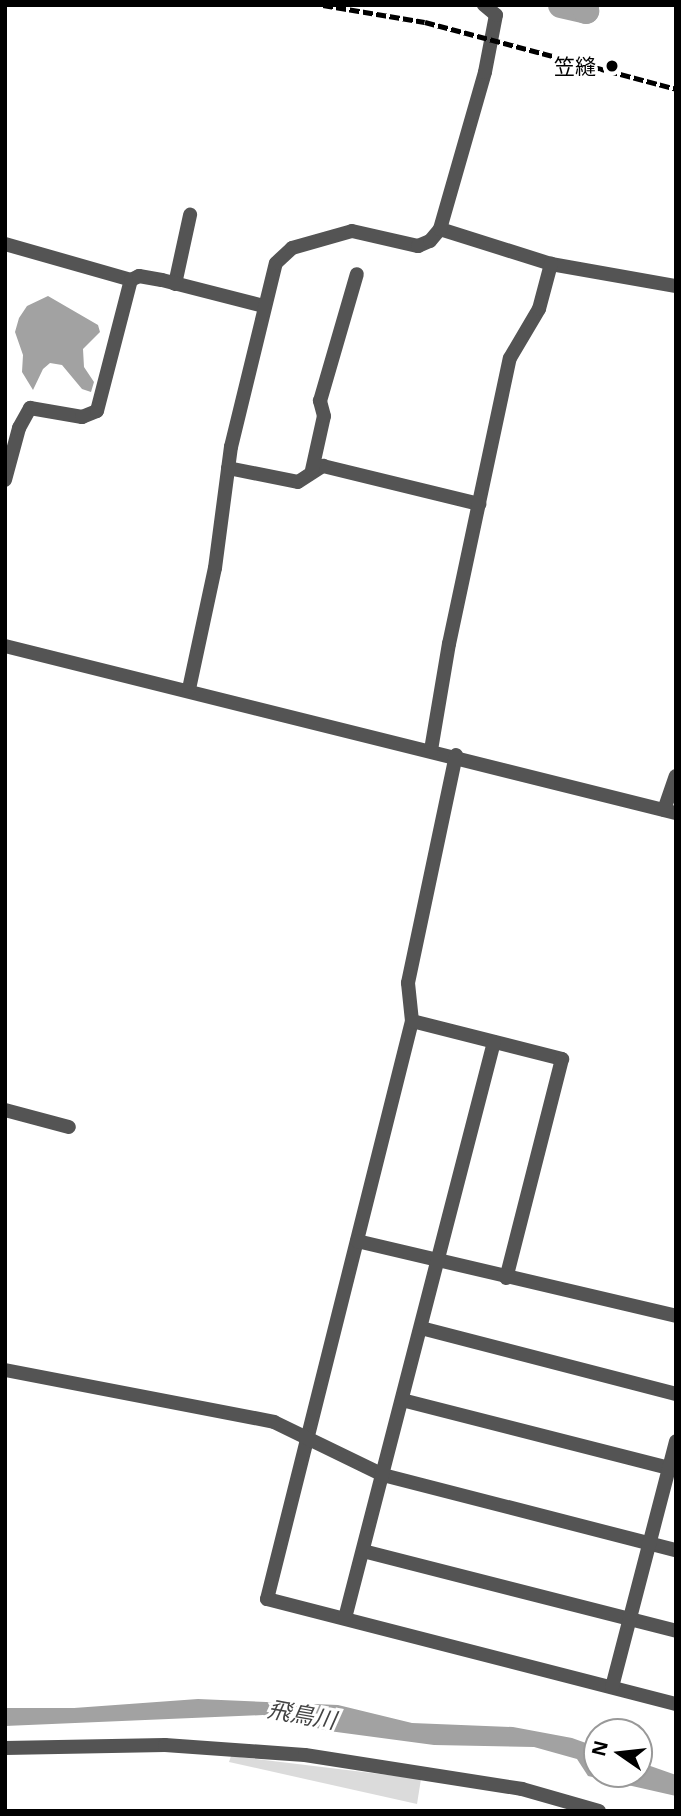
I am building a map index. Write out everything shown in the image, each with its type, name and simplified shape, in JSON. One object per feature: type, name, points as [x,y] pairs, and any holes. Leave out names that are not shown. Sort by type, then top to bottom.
[{"type":"street","points":[[189,689],[215,568],[228,468],[276,263],[292,248],[352,230],[418,246],[430,241],[440,229],[495,25],[496,16],[484,5]]},
{"type":"street","points":[[175,284],[190,215]]},
{"type":"street","points":[[440,229],[551,264],[676,286]]},
{"type":"street","points":[[5,244],[131,280],[139,276],[264,306]]},
{"type":"street","points":[[431,750],[510,358],[539,309],[551,264]]},
{"type":"street","points":[[312,470],[324,416],[320,401],[356,274]]},
{"type":"street","points":[[5,480],[24,414],[30,408],[88,418],[97,411],[131,280]]},
{"type":"street","points":[[228,468],[298,482],[312,470],[323,466],[479,504]]},
{"type":"street","points":[[5,646],[456,755],[670,811],[676,776]]},
{"type":"street","points":[[456,755],[408,983],[412,1021],[267,1599],[676,1704]]},
{"type":"street","points":[[412,1021],[562,1059],[506,1278]]},
{"type":"street","points":[[345,1618],[494,1042]]},
{"type":"street","points":[[5,1110],[69,1127]]},
{"type":"street","points":[[357,1241],[676,1316]]},
{"type":"street","points":[[421,1328],[676,1395]]},
{"type":"street","points":[[5,1370],[274,1422],[383,1475],[676,1550]]},
{"type":"street","points":[[402,1400],[672,1469]]},
{"type":"street","points":[[612,1687],[672,1469],[676,1441]]},
{"type":"street","points":[[363,1551],[676,1631]]},
{"type":"street","points":[[5,1748],[165,1745],[305,1755],[482,1782],[599,1811]]},
{"type":"shaded area","points":[[231,1756],[421,1779],[417,1804],[229,1762]]},
{"type":"water","points":[[48,296],[98,325],[100,332],[83,349],[84,367],[94,382],[91,392],[82,389],[62,365],[50,363],[43,369],[33,390],[22,372],[23,355],[15,332],[19,318],[27,306]]},
{"type":"water","name":"飛鳥川","points":[[198,1699],[338,1705],[412,1723],[513,1727],[572,1738],[583,1742],[583,1768],[577,1759],[534,1747],[434,1745],[329,1731],[263,1715],[5,1726],[5,1708],[74,1708]]},
{"type":"water","points":[[653,1767],[676,1775],[676,1796],[641,1788],[653,1788]]},
{"type":"waterway","points":[[561,5],[586,11],[586,5]]},
{"type":"railway","points":[[323,5],[425,22],[676,89]]},
{"type":"place","name":"笠縫","points":[[612,66]]}]
